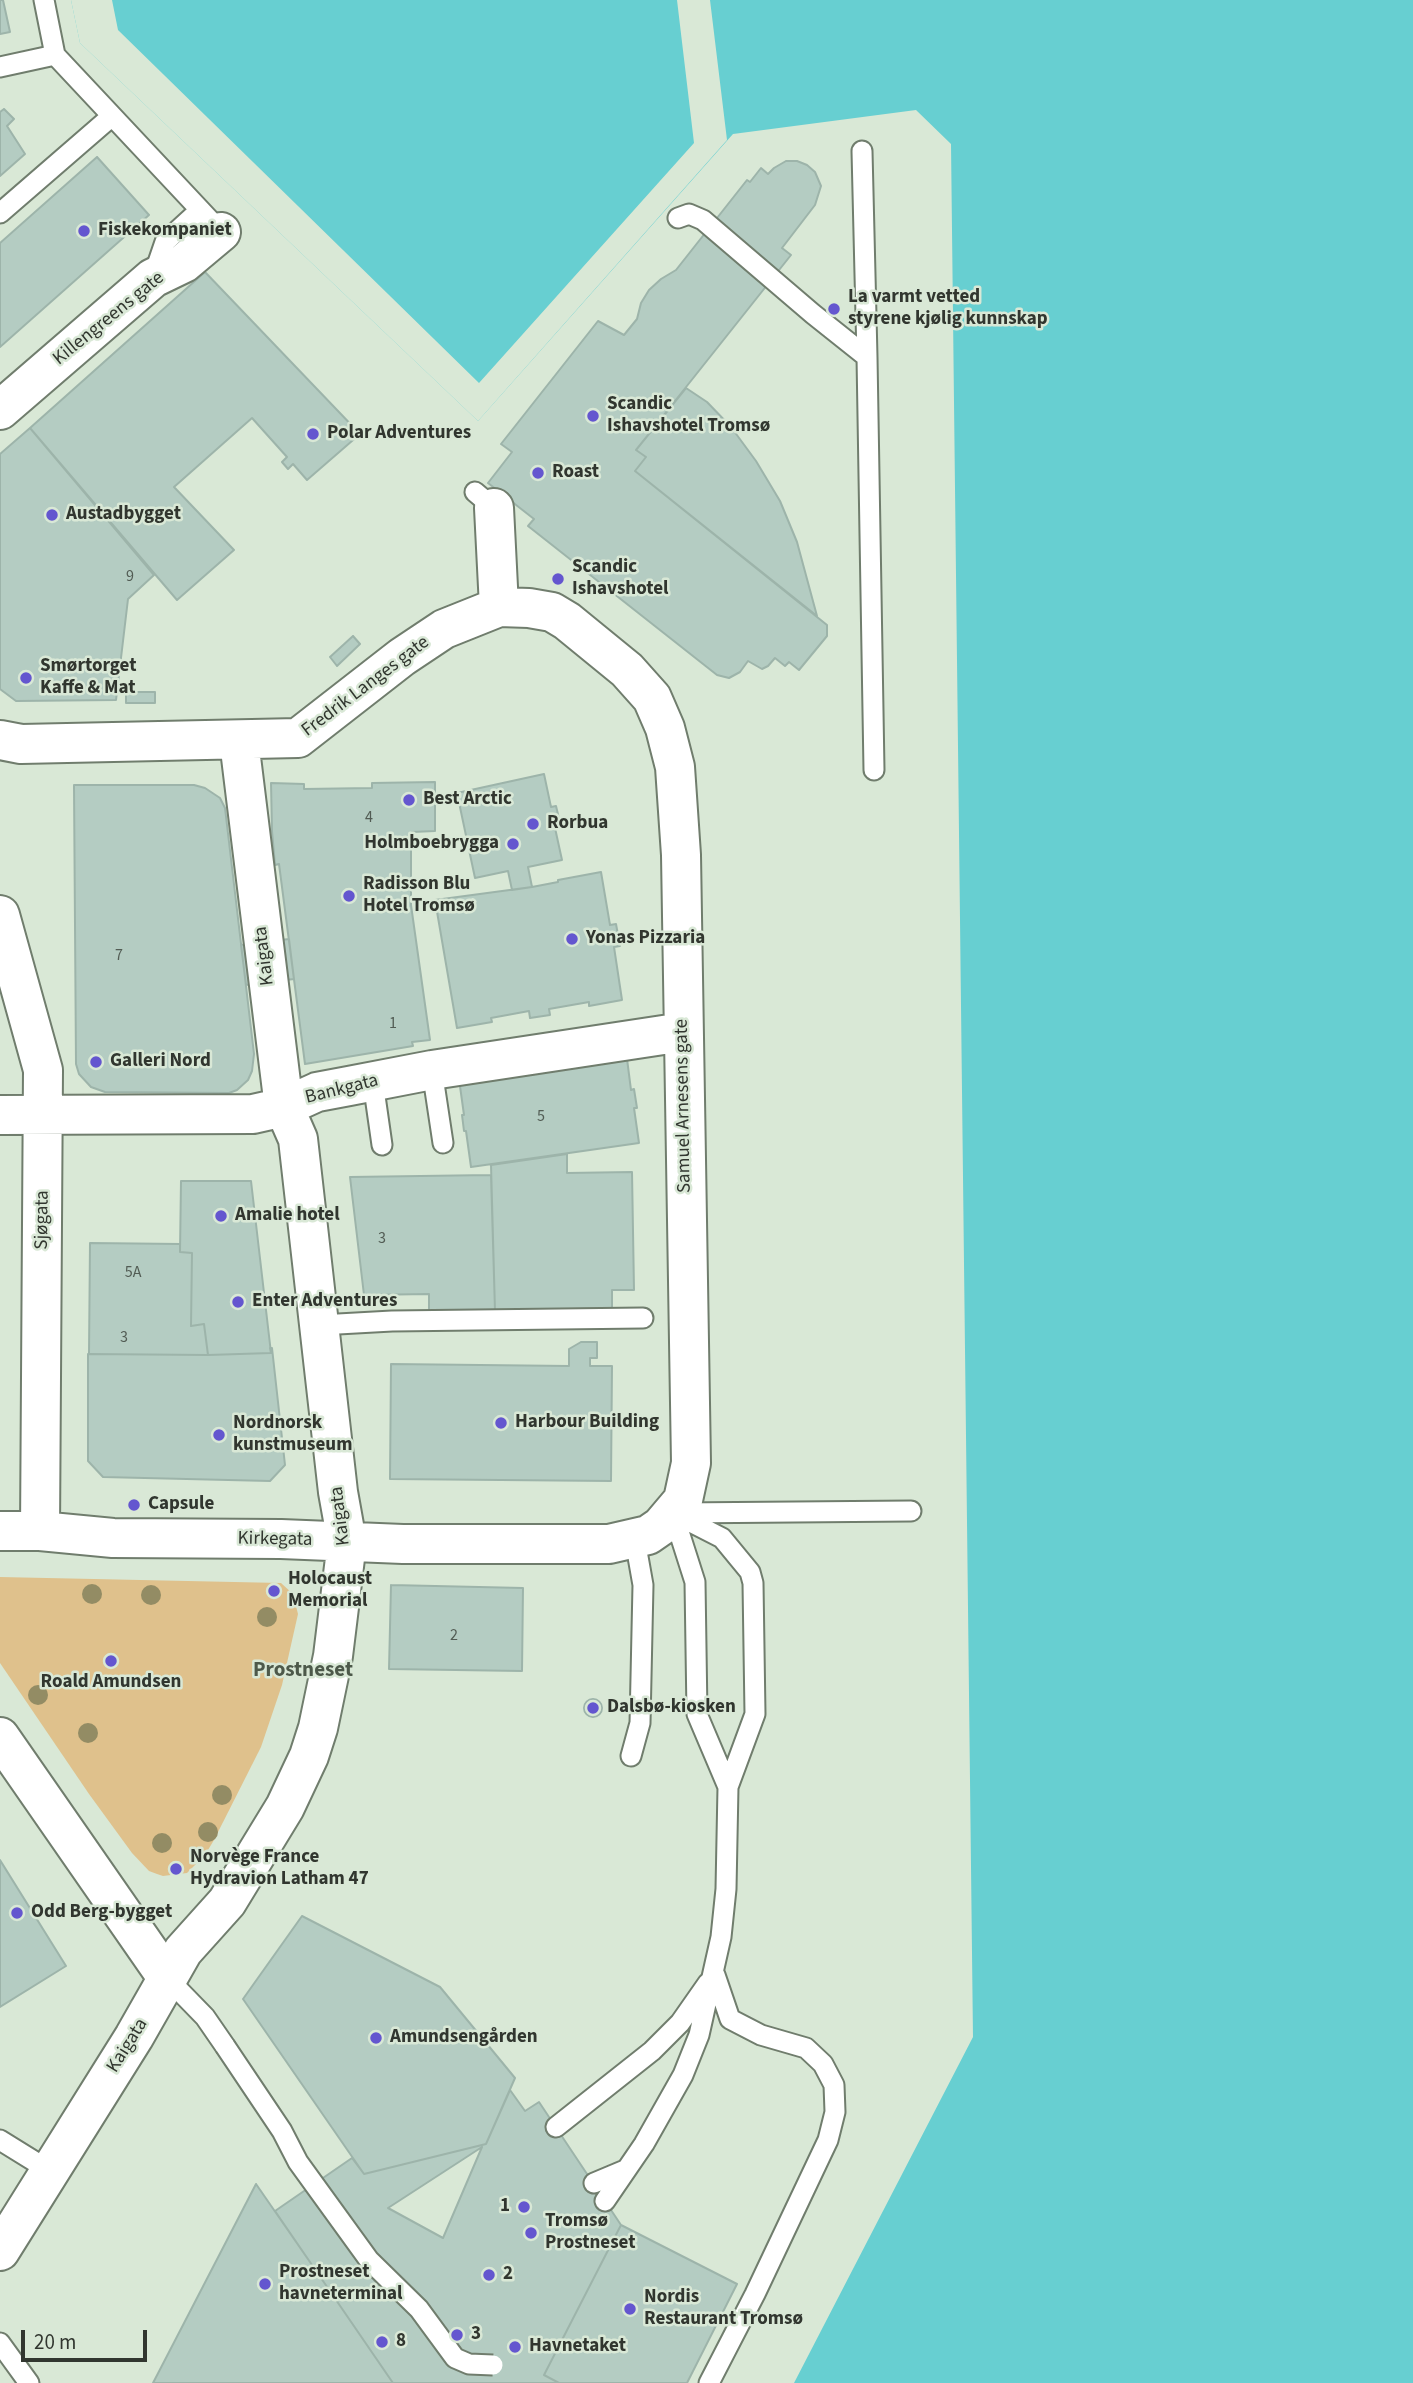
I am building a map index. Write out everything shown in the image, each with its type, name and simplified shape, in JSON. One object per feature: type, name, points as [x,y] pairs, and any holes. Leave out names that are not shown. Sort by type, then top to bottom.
[{"type":"street","name":"Killengreens gate","points":[[0,410],[153,278],[184,263],[210,221]]},
{"type":"street","points":[[484,500],[499,607]]},
{"type":"street","name":"Fredrik Langes gate","points":[[0,740],[21,744],[298,738],[444,629],[499,607],[552,612],[627,670],[652,698]]},
{"type":"street","name":"Samuel Arnesens gate","points":[[635,1540],[655,1531],[683,1500],[691,1464],[681,855],[675,767],[665,729],[652,698]]},
{"type":"street","name":"Kaigata","points":[[1,2248],[183,1951],[227,1902],[285,1807],[309,1756],[325,1703],[333,1656],[347,1542],[338,1492],[298,1139],[284,1107],[239,741]]},
{"type":"street","name":"Sjøgata","points":[[0,915],[43,1070],[40,1531]]},
{"type":"street","name":"Bankgata","points":[[0,1115],[243,1114],[284,1107],[317,1092],[432,1070],[682,1032]]},
{"type":"street","name":"Kirkegata","points":[[0,1531],[40,1531],[113,1538],[347,1542],[586,1545],[635,1540]]},
{"type":"street","points":[[0,1737],[168,1979]]},
{"type":"lane","points":[[44,0],[55,55],[210,221]]},
{"type":"lane","points":[[0,67],[55,55]]},
{"type":"lane","points":[[0,213],[112,116]]},
{"type":"lane","points":[[862,151],[874,770]]},
{"type":"lane","points":[[678,218],[690,214],[704,220],[813,314],[867,356]]},
{"type":"lane","points":[[432,1070],[443,1143]]},
{"type":"lane","points":[[373,1082],[382,1144]]},
{"type":"lane","points":[[320,1325],[392,1321],[643,1318]]},
{"type":"lane","points":[[673,1513],[911,1511]]},
{"type":"lane","points":[[605,2201],[644,2144],[683,2075],[699,2035],[714,1974],[726,1889],[728,1787],[755,1714],[753,1583],[750,1572],[722,1538],[673,1513]]},
{"type":"lane","points":[[673,1513],[695,1582],[697,1714],[728,1787]]},
{"type":"lane","points":[[631,1756],[640,1723],[642,1676],[643,1586],[635,1540]]},
{"type":"lane","points":[[556,2127],[652,2051],[681,2023],[714,1974]]},
{"type":"lane","points":[[709,2383],[755,2294],[828,2140],[835,2112],[834,2085],[823,2064],[806,2048],[761,2035],[730,2018],[714,1974]]},
{"type":"lane","points":[[168,1979],[205,2017],[282,2131],[298,2162],[369,2260],[419,2309],[455,2358],[469,2364],[493,2365]]},
{"type":"lane","points":[[0,2140],[50,2171]]},
{"type":"lane","points":[[594,2183],[626,2169]]},
{"type":"lane","points":[[0,2343],[29,2383]]},
{"type":"shaded area","points":[[0,1577],[281,1583],[293,1594],[298,1614],[282,1685],[261,1747],[214,1840],[205,1855],[187,1873],[163,1876],[157,1874],[149,1871],[132,1853],[0,1663]]},
{"type":"water","points":[[71,0],[1413,0],[1413,2383],[794,2383],[973,2037],[951,144],[916,110],[733,134],[478,421],[80,43]]},
{"type":"pier","points":[[71,0],[112,0],[118,30],[479,383],[694,143],[677,0],[710,0],[727,140],[478,421],[80,43]]},
{"type":"building","points":[[0,0],[3,0],[10,32],[0,34]]},
{"type":"building","points":[[4,109],[14,119],[7,126],[25,154],[0,176],[0,112]]},
{"type":"building","points":[[97,157],[149,215],[0,347],[0,243]]},
{"type":"building","name":"Scandic Ishavshotel Tromsø","points":[[786,161],[807,165],[815,172],[821,186],[815,205],[782,248],[791,255],[636,450],[646,457],[635,471],[827,625],[827,636],[799,670],[789,662],[785,666],[775,658],[762,669],[748,661],[740,672],[729,678],[717,675],[528,526],[534,519],[488,483],[512,452],[501,444],[598,321],[624,335],[637,319],[641,303],[649,290],[676,270],[747,180],[750,182],[761,168],[768,174]]},
{"type":"building","points":[[205,272],[360,434],[307,480],[293,464],[288,469],[282,462],[287,457],[252,418],[174,487],[234,550],[177,600],[30,428]]},
{"type":"building","points":[[686,388],[707,402],[731,427],[780,501],[797,542],[817,616],[635,471],[646,457],[636,450]]},
{"type":"building","name":"Austadbygget","points":[[30,428],[154,575],[128,599],[116,700],[16,701],[0,689],[0,454]]},
{"type":"building","points":[[353,636],[360,644],[337,666],[330,657]]},
{"type":"building","points":[[126,692],[155,692],[155,703],[126,703]]},
{"type":"building","name":"Holmboebrygga","points":[[544,774],[551,807],[556,806],[561,827],[555,828],[562,860],[528,867],[532,887],[512,890],[508,871],[475,878],[457,793]]},
{"type":"building","points":[[435,782],[435,831],[412,832],[411,845],[411,905],[430,1040],[412,1042],[413,1046],[305,1064],[279,864],[275,865],[271,783],[304,784],[304,789],[372,788],[372,783]]},
{"type":"building","points":[[74,785],[194,785],[205,788],[220,798],[225,808],[254,1054],[248,1080],[237,1090],[229,1093],[105,1092],[91,1087],[79,1074],[76,1064]]},
{"type":"building","points":[[601,872],[610,925],[616,924],[620,946],[614,947],[622,1000],[549,1009],[550,1015],[530,1018],[529,1011],[491,1018],[492,1022],[457,1028],[435,900],[532,887]]},
{"type":"building","points":[[289,939],[294,979],[246,985],[241,945]]},
{"type":"building","points":[[626,1051],[631,1090],[634,1089],[637,1108],[634,1108],[639,1143],[471,1167],[459,1079]]},
{"type":"building","points":[[567,1154],[567,1173],[632,1172],[634,1290],[612,1290],[612,1308],[495,1311],[491,1165]]},
{"type":"building","points":[[491,1175],[495,1311],[429,1312],[429,1294],[364,1295],[350,1177]]},
{"type":"building","points":[[181,1181],[251,1181],[271,1353],[208,1355],[204,1324],[191,1326],[192,1253],[180,1252]]},
{"type":"building","points":[[90,1243],[180,1244],[180,1252],[192,1253],[191,1326],[204,1324],[208,1355],[89,1354]]},
{"type":"building","name":"Harbour Building","points":[[581,1342],[597,1342],[597,1358],[590,1358],[590,1366],[612,1366],[611,1481],[390,1479],[391,1364],[569,1366],[569,1349]]},
{"type":"building","points":[[272,1348],[285,1465],[270,1481],[103,1477],[88,1461],[88,1354],[271,1353]]},
{"type":"building","points":[[391,1585],[523,1588],[522,1671],[389,1669]]},
{"type":"building","name":"Dalsbø-kiosken","points":[[593,1699],[599,1702],[602,1708],[599,1714],[593,1717],[587,1714],[584,1708],[587,1702]]},
{"type":"building","name":"Odd Berg-bygget","points":[[0,1860],[66,1966],[0,2007]]},
{"type":"building","name":"Amundsengården","points":[[302,1916],[440,1987],[515,2078],[486,2144],[364,2174],[243,1999]]},
{"type":"building","name":"Tromsø Prostneset","points":[[510,2090],[525,2111],[539,2102],[621,2225],[544,2375],[559,2383],[393,2383],[275,2211],[352,2158],[364,2174],[486,2144]],"holes":[[[482,2147],[443,2238],[388,2208]]]},
{"type":"building","name":"Prostneset havneterminal","points":[[256,2184],[321,2278],[393,2383],[153,2383]]},
{"type":"building","points":[[621,2225],[737,2284],[687,2383],[559,2383],[544,2375]]},
{"type":"place","name":"Fiskekompaniet","points":[[84,231]]},
{"type":"place","name":"La varmt vetted styrene kjølig kunnskap","points":[[834,309]]},
{"type":"place","name":"Scandic Ishavshotel Tromsø","points":[[593,416]]},
{"type":"place","name":"Polar Adventures","points":[[313,434]]},
{"type":"place","name":"Roast","points":[[538,473]]},
{"type":"place","name":"Austadbygget","points":[[52,515]]},
{"type":"place","name":"Scandic Ishavshotel","points":[[558,579]]},
{"type":"place","name":"Smørtorget Kaffe & Mat","points":[[26,678]]},
{"type":"place","name":"Best Arctic","points":[[409,800]]},
{"type":"place","name":"Rorbua","points":[[533,824]]},
{"type":"place","name":"Holmboebrygga","points":[[513,844]]},
{"type":"place","name":"Radisson Blu Hotel Tromsø","points":[[349,896]]},
{"type":"place","name":"Yonas Pizzaria","points":[[572,939]]},
{"type":"place","name":"Galleri Nord","points":[[96,1062]]},
{"type":"place","name":"Amalie hotel","points":[[221,1216]]},
{"type":"place","name":"Enter Adventures","points":[[238,1302]]},
{"type":"place","name":"Harbour Building","points":[[501,1423]]},
{"type":"place","name":"Nordnorsk kunstmuseum","points":[[219,1435]]},
{"type":"place","name":"Capsule","points":[[134,1505]]},
{"type":"place","name":"Holocaust Memorial","points":[[274,1591]]},
{"type":"place","name":"Roald Amundsen","points":[[111,1661]]},
{"type":"place","name":"Dalsbø-kiosken","points":[[593,1708]]},
{"type":"place","name":"Norvège France Hydravion Latham 47","points":[[176,1869]]},
{"type":"place","name":"Odd Berg-bygget","points":[[17,1913]]},
{"type":"place","name":"Amundsengården","points":[[376,2038]]},
{"type":"place","name":"1","points":[[524,2207]]},
{"type":"place","name":"Tromsø Prostneset","points":[[531,2233]]},
{"type":"place","name":"2","points":[[489,2275]]},
{"type":"place","name":"Prostneset havneterminal","points":[[265,2284]]},
{"type":"place","name":"Nordis Restaurant Tromsø","points":[[630,2309]]},
{"type":"place","name":"3","points":[[457,2335]]},
{"type":"place","name":"8","points":[[382,2342]]},
{"type":"place","name":"Havnetaket","points":[[515,2347]]},
{"type":"district","name":"Prostneset","points":[[303,1671]]}]
